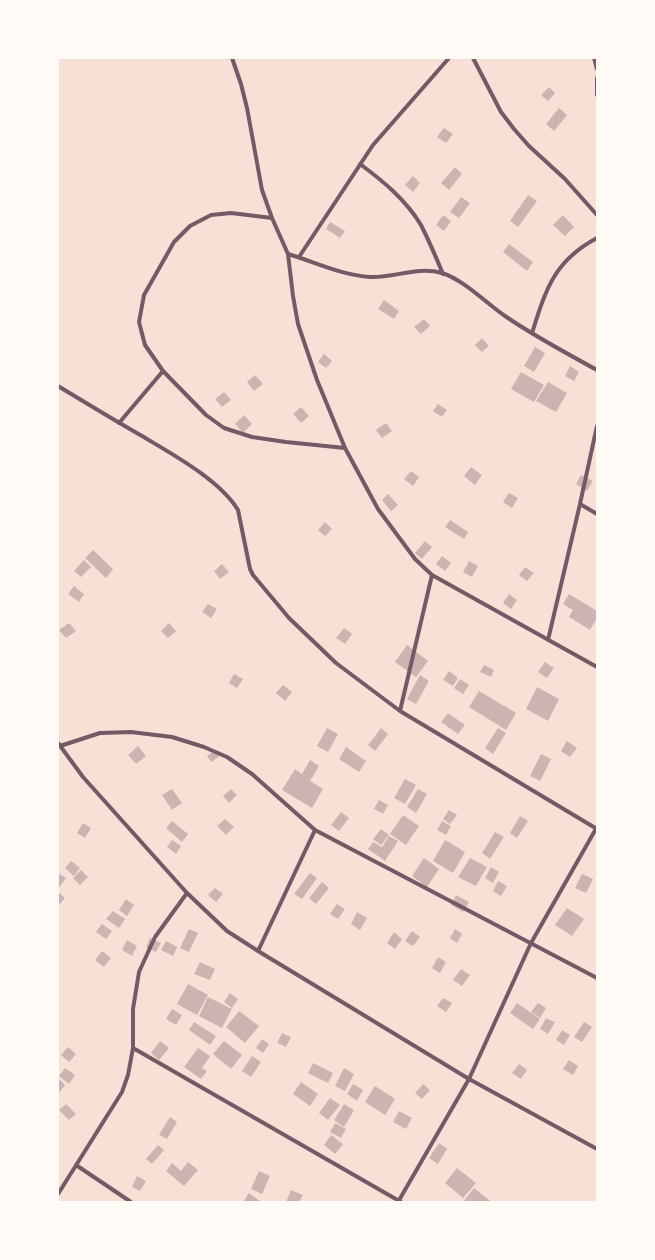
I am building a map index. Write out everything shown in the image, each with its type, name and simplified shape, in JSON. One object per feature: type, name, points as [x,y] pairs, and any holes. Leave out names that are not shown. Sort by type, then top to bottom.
[{"type":"street","points":[[232,58],[247,108],[262,190],[272,218],[288,254],[298,324],[317,380],[345,448],[378,510],[415,559],[432,575],[597,667]]},
{"type":"street","points":[[299,257],[373,145],[449,58]]},
{"type":"street","points":[[473,58],[502,112],[514,129],[529,146],[565,179],[597,215]]},
{"type":"street","points":[[594,58],[597,69]]},
{"type":"street","points":[[597,78],[597,95]]},
{"type":"street","points":[[360,164],[383,181],[403,201],[420,224],[443,274]]},
{"type":"street","points":[[272,218],[231,213],[211,215],[190,226],[174,242],[144,295],[139,322],[145,345],[163,371],[206,416],[224,428],[252,437],[345,448]]},
{"type":"street","points":[[532,333],[542,301],[550,283],[562,265],[582,246],[597,238]]},
{"type":"street","points":[[288,254],[346,273],[370,276],[390,276],[409,271],[424,270],[443,274],[461,283],[532,333],[597,370]]},
{"type":"street","points":[[119,422],[163,371]]},
{"type":"street","points":[[58,386],[194,468],[222,492],[234,505],[240,515],[250,569],[253,575],[289,618],[336,664],[400,711],[597,828],[531,943],[469,1079],[399,1202],[132,1048]]},
{"type":"street","points":[[548,640],[597,426]]},
{"type":"street","points":[[580,504],[597,514]]},
{"type":"street","points":[[400,711],[432,575]]},
{"type":"street","points":[[597,978],[314,830],[252,774],[227,757],[204,746],[172,737],[131,732],[100,733],[59,745],[83,776],[187,893],[227,931],[469,1079],[597,1149]]},
{"type":"street","points":[[258,951],[314,830]]},
{"type":"street","points":[[58,1194],[122,1092],[128,1075],[132,1048],[133,1009],[139,972],[155,937],[187,893]]},
{"type":"street","points":[[76,1165],[131,1202]]},
{"type":"building","points":[[549,87],[555,93],[548,101],[541,95]]},
{"type":"building","points":[[559,108],[567,115],[554,131],[546,124]]},
{"type":"building","points":[[444,128],[453,134],[446,143],[437,137]]},
{"type":"building","points":[[455,167],[462,174],[449,190],[441,183]]},
{"type":"building","points":[[413,176],[420,183],[413,192],[405,185]]},
{"type":"building","points":[[528,195],[537,201],[518,227],[510,221]]},
{"type":"building","points":[[461,197],[470,203],[459,218],[450,212]]},
{"type":"building","points":[[443,215],[451,221],[444,231],[436,225]]},
{"type":"building","points":[[563,215],[574,227],[565,236],[553,225]]},
{"type":"building","points":[[330,222],[345,231],[340,238],[326,229]]},
{"type":"building","points":[[509,244],[533,262],[527,271],[503,252]]},
{"type":"building","points":[[384,300],[399,311],[394,319],[378,309]]},
{"type":"building","points":[[424,319],[430,326],[421,334],[414,327]]},
{"type":"building","points":[[482,338],[489,346],[482,352],[475,345]]},
{"type":"building","points":[[535,347],[545,353],[534,372],[524,366]]},
{"type":"building","points":[[324,354],[332,361],[326,368],[318,362]]},
{"type":"building","points":[[570,366],[579,372],[574,381],[565,376]]},
{"type":"building","points":[[521,372],[544,385],[534,402],[511,389]]},
{"type":"building","points":[[255,375],[263,384],[254,391],[247,382]]},
{"type":"building","points":[[548,382],[567,393],[556,412],[536,401]]},
{"type":"building","points":[[224,392],[231,400],[222,407],[215,399]]},
{"type":"building","points":[[438,404],[447,410],[442,417],[433,411]]},
{"type":"building","points":[[301,407],[309,416],[301,423],[293,414]]},
{"type":"building","points":[[244,415],[252,424],[243,433],[235,424]]},
{"type":"building","points":[[386,423],[392,431],[382,438],[376,430]]},
{"type":"building","points":[[471,467],[482,475],[475,485],[464,476]]},
{"type":"building","points":[[411,471],[419,477],[413,486],[404,479]]},
{"type":"building","points":[[581,475],[593,481],[587,491],[576,484]]},
{"type":"building","points":[[509,493],[518,498],[512,508],[503,502]]},
{"type":"building","points":[[388,494],[398,505],[391,511],[382,500]]},
{"type":"building","points":[[450,520],[468,532],[464,539],[445,527]]},
{"type":"building","points":[[325,522],[332,529],[325,536],[318,530]]},
{"type":"building","points":[[425,541],[432,547],[422,559],[415,553]]},
{"type":"building","points":[[93,550],[113,569],[106,578],[85,558]]},
{"type":"building","points":[[442,556],[451,563],[445,571],[436,564]]},
{"type":"building","points":[[84,560],[91,567],[81,577],[74,571]]},
{"type":"building","points":[[469,561],[478,566],[472,577],[463,572]]},
{"type":"building","points":[[222,564],[229,572],[220,579],[214,571]]},
{"type":"building","points":[[525,567],[534,573],[527,581],[519,575]]},
{"type":"building","points":[[74,586],[84,594],[79,602],[68,594]]},
{"type":"building","points":[[509,594],[517,600],[511,609],[503,603]]},
{"type":"building","points":[[569,594],[597,611],[597,618],[590,630],[569,617],[573,610],[563,604]]},
{"type":"building","points":[[208,604],[217,609],[211,618],[202,612]]},
{"type":"building","points":[[69,623],[76,631],[66,638],[59,630]]},
{"type":"building","points":[[169,623],[176,631],[168,638],[161,631]]},
{"type":"building","points":[[344,628],[352,634],[345,644],[336,638]]},
{"type":"building","points":[[407,645],[428,661],[416,677],[395,662]]},
{"type":"building","points":[[545,662],[554,668],[547,678],[538,672]]},
{"type":"building","points":[[484,665],[494,670],[491,677],[480,672]]},
{"type":"building","points":[[449,671],[458,678],[453,686],[443,680]]},
{"type":"building","points":[[234,674],[243,679],[237,688],[229,683]]},
{"type":"building","points":[[420,675],[429,681],[416,704],[407,699]]},
{"type":"building","points":[[460,679],[469,685],[463,694],[454,688]]},
{"type":"building","points":[[283,685],[292,692],[285,701],[276,693]]},
{"type":"building","points":[[537,687],[559,699],[548,721],[526,709]]},
{"type":"building","points":[[479,691],[516,713],[506,730],[469,707]]},
{"type":"building","points":[[448,713],[465,725],[458,734],[441,722]]},
{"type":"building","points":[[327,728],[338,734],[328,752],[317,746]]},
{"type":"building","points":[[381,728],[388,734],[375,751],[368,745]]},
{"type":"building","points":[[498,728],[506,733],[493,754],[485,748]]},
{"type":"building","points":[[567,741],[577,748],[570,757],[561,751]]},
{"type":"building","points":[[138,746],[146,756],[136,764],[128,755]]},
{"type":"building","points":[[346,747],[366,761],[359,772],[339,759]]},
{"type":"building","points":[[216,750],[220,756],[211,762],[207,756]]},
{"type":"building","points":[[541,754],[551,759],[540,781],[530,776]]},
{"type":"building","points":[[310,760],[319,766],[310,781],[323,789],[312,808],[282,790],[295,769],[302,774]]},
{"type":"building","points":[[405,779],[416,785],[405,804],[394,798]]},
{"type":"building","points":[[172,789],[182,803],[172,810],[162,795]]},
{"type":"building","points":[[231,789],[237,795],[229,803],[223,796]]},
{"type":"building","points":[[418,789],[427,794],[416,813],[407,807]]},
{"type":"building","points":[[379,800],[388,805],[383,814],[374,809]]},
{"type":"building","points":[[449,810],[457,815],[450,824],[443,819]]},
{"type":"building","points":[[341,812],[349,818],[339,831],[331,825]]},
{"type":"building","points":[[403,815],[419,826],[406,845],[390,834]]},
{"type":"building","points":[[520,816],[528,821],[517,838],[510,833]]},
{"type":"building","points":[[225,819],[234,827],[226,835],[217,826]]},
{"type":"building","points":[[172,821],[188,834],[182,842],[166,828]]},
{"type":"building","points":[[442,821],[451,826],[446,835],[437,830]]},
{"type":"building","points":[[83,823],[91,828],[85,838],[77,833]]},
{"type":"building","points":[[381,829],[389,835],[381,845],[373,839]]},
{"type":"building","points":[[495,832],[504,837],[490,859],[482,853]]},
{"type":"building","points":[[389,836],[398,841],[385,861],[368,849],[373,842],[382,847]]},
{"type":"building","points":[[172,840],[181,846],[176,854],[167,847]]},
{"type":"building","points":[[445,840],[465,852],[453,873],[433,861]]},
{"type":"building","points":[[424,858],[439,869],[427,887],[412,876]]},
{"type":"building","points":[[470,858],[487,867],[476,886],[458,877]]},
{"type":"building","points":[[71,861],[80,868],[74,876],[65,868]]},
{"type":"building","points":[[491,867],[499,872],[493,883],[485,878]]},
{"type":"building","points":[[81,870],[88,877],[80,885],[73,878]]},
{"type":"building","points":[[58,873],[66,878],[58,889]]},
{"type":"building","points":[[310,873],[317,878],[302,899],[294,894]]},
{"type":"building","points":[[582,874],[593,879],[586,893],[575,888]]},
{"type":"building","points":[[498,881],[507,886],[501,896],[493,891]]},
{"type":"building","points":[[322,882],[329,888],[316,904],[309,898]]},
{"type":"building","points":[[215,888],[223,894],[216,902],[208,895]]},
{"type":"building","points":[[58,892],[65,898],[58,906]]},
{"type":"building","points":[[456,895],[469,902],[463,912],[451,905]]},
{"type":"building","points":[[126,899],[134,905],[127,916],[119,910]]},
{"type":"building","points":[[337,904],[345,909],[338,919],[330,914]]},
{"type":"building","points":[[567,908],[584,919],[572,936],[555,925]]},
{"type":"building","points":[[113,911],[125,919],[119,928],[106,919]]},
{"type":"building","points":[[357,912],[367,918],[360,930],[351,924]]},
{"type":"building","points":[[102,924],[112,931],[106,939],[96,932]]},
{"type":"building","points":[[189,929],[198,933],[189,952],[180,948]]},
{"type":"building","points":[[455,929],[462,934],[457,943],[450,938]]},
{"type":"building","points":[[412,931],[420,937],[413,946],[405,941]]},
{"type":"building","points":[[394,932],[402,939],[395,949],[387,943]]},
{"type":"building","points":[[150,938],[161,943],[156,952],[146,947]]},
{"type":"building","points":[[127,940],[137,946],[132,956],[122,950]]},
{"type":"building","points":[[166,941],[177,947],[173,956],[161,950]]},
{"type":"building","points":[[102,951],[111,958],[104,967],[95,960]]},
{"type":"building","points":[[438,957],[446,962],[440,973],[432,968]]},
{"type":"building","points":[[200,962],[215,969],[210,980],[194,974]]},
{"type":"building","points":[[461,969],[470,975],[462,986],[453,980]]},
{"type":"building","points":[[188,984],[208,995],[197,1015],[177,1004]]},
{"type":"building","points":[[230,993],[238,999],[232,1008],[224,1002]]},
{"type":"building","points":[[208,997],[232,1009],[222,1028],[199,1016]]},
{"type":"building","points":[[443,998],[452,1003],[446,1012],[437,1006]]},
{"type":"building","points":[[517,1003],[540,1019],[533,1029],[510,1013]]},
{"type":"building","points":[[538,1003],[546,1008],[540,1018],[531,1012]]},
{"type":"building","points":[[172,1009],[182,1015],[176,1025],[166,1019]]},
{"type":"building","points":[[239,1011],[259,1026],[245,1043],[226,1027]]},
{"type":"building","points":[[546,1018],[555,1022],[548,1034],[540,1029]]},
{"type":"building","points":[[194,1022],[216,1036],[210,1045],[189,1030]]},
{"type":"building","points":[[584,1022],[592,1027],[582,1042],[574,1037]]},
{"type":"building","points":[[562,1030],[570,1035],[564,1045],[556,1040]]},
{"type":"building","points":[[282,1033],[291,1037],[286,1047],[277,1043]]},
{"type":"building","points":[[262,1039],[269,1044],[263,1053],[256,1048]]},
{"type":"building","points":[[160,1041],[169,1048],[159,1060],[151,1053]]},
{"type":"building","points":[[224,1041],[242,1055],[231,1069],[213,1054]]},
{"type":"building","points":[[68,1047],[76,1054],[69,1062],[61,1055]]},
{"type":"building","points":[[198,1048],[210,1056],[202,1068],[207,1071],[201,1079],[184,1067]]},
{"type":"building","points":[[252,1056],[261,1062],[251,1077],[242,1071]]},
{"type":"building","points":[[569,1060],[578,1066],[573,1075],[563,1069]]},
{"type":"building","points":[[313,1063],[333,1073],[328,1083],[308,1073]]},
{"type":"building","points":[[519,1064],[527,1070],[521,1079],[512,1073]]},
{"type":"building","points":[[65,1068],[75,1075],[69,1084],[59,1076]]},
{"type":"building","points":[[344,1068],[354,1074],[345,1091],[335,1086]]},
{"type":"building","points":[[58,1078],[65,1085],[58,1094]]},
{"type":"building","points":[[301,1082],[318,1094],[310,1106],[293,1094]]},
{"type":"building","points":[[353,1084],[363,1090],[357,1101],[347,1094]]},
{"type":"building","points":[[423,1084],[430,1090],[422,1099],[415,1093]]},
{"type":"building","points":[[375,1086],[395,1099],[385,1115],[365,1102]]},
{"type":"building","points":[[330,1098],[340,1105],[328,1120],[319,1113]]},
{"type":"building","points":[[66,1104],[76,1114],[69,1120],[59,1110]]},
{"type":"building","points":[[344,1104],[354,1110],[344,1127],[334,1120]]},
{"type":"building","points":[[399,1111],[412,1118],[406,1129],[393,1122]]},
{"type":"building","points":[[170,1117],[177,1122],[167,1139],[159,1135]]},
{"type":"building","points":[[335,1123],[346,1129],[341,1138],[330,1132]]},
{"type":"building","points":[[331,1135],[343,1144],[335,1154],[324,1145]]},
{"type":"building","points":[[439,1143],[447,1149],[438,1164],[429,1158]]},
{"type":"building","points":[[158,1145],[164,1150],[152,1164],[146,1159]]},
{"type":"building","points":[[188,1162],[198,1170],[184,1186],[166,1171],[172,1163],[181,1171]]},
{"type":"building","points":[[457,1168],[476,1183],[463,1198],[445,1183]]},
{"type":"building","points":[[259,1171],[270,1176],[262,1194],[251,1189]]},
{"type":"building","points":[[137,1176],[146,1181],[140,1191],[132,1187]]},
{"type":"building","points":[[474,1188],[492,1202],[463,1202]]},
{"type":"building","points":[[291,1190],[303,1195],[299,1202],[286,1202]]},
{"type":"building","points":[[249,1193],[261,1202],[243,1202]]}]
